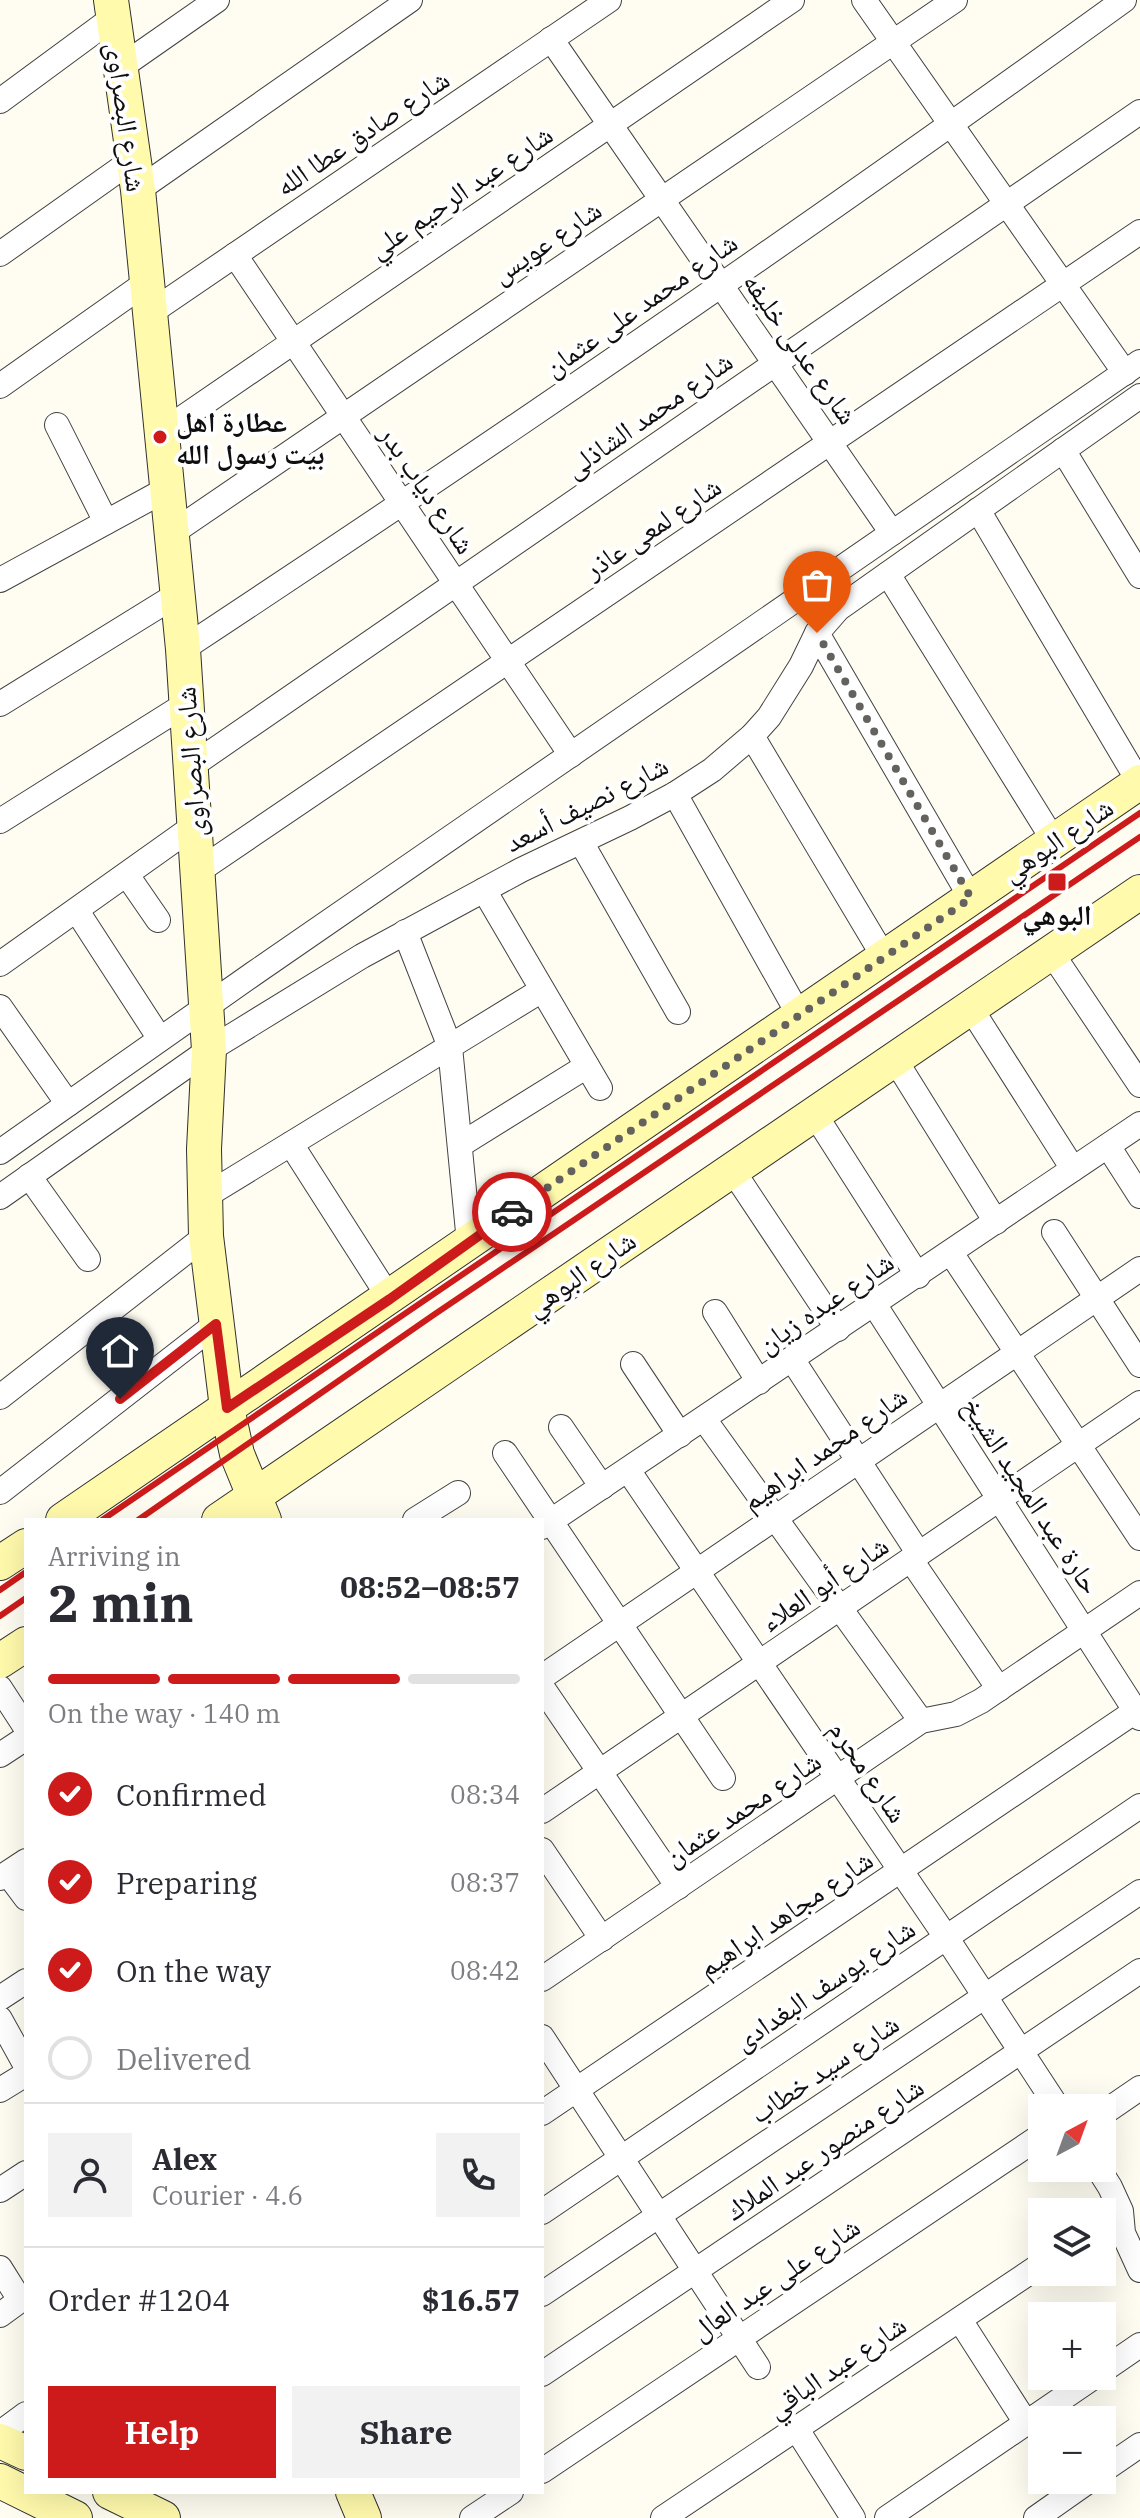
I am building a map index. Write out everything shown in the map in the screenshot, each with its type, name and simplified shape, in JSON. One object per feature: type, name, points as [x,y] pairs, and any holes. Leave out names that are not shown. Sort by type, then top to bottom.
[{"type":"street","points":[[121,67],[217,0]]},
{"type":"street","points":[[2,247],[136,174],[410,0]]},
{"type":"street","name":"شارع صادق عطا الله","points":[[0,386],[149,298],[235,255],[609,0]]},
{"type":"street","name":"شارع عبد الرحيم علي","points":[[162,432],[792,0]]},
{"type":"street","points":[[864,0],[1063,284],[1132,368]]},
{"type":"street","name":"شارع عويس","points":[[172,533],[955,0]]},
{"type":"street","name":"شارع محمد على عثمان","points":[[183,649],[402,504],[721,285],[1124,0]]},
{"type":"street","points":[[0,101],[112,8]]},
{"type":"street","name":"شارع البصراوى","points":[[112,8],[136,174],[183,649],[209,1050],[204,1112],[206,1236],[227,1408],[237,1454],[258,1509]]},
{"type":"street","name":"شارع عدلى خليفه","points":[[551,39],[892,533]]},
{"type":"street","name":"شارع محمد الشاذلى","points":[[190,767],[1140,112]]},
{"type":"street","name":"شارع لمعى عاذر","points":[[197,872],[1140,232]]},
{"type":"street","name":"شارع دياب بدر","points":[[235,255],[571,755]]},
{"type":"street","name":"شارع نصيف أسعد","points":[[0,1152],[1132,368]]},
{"type":"street","name":"شارع نصيف أسعد","points":[[0,1197],[209,1050],[362,956],[484,890],[675,794],[712,770],[769,717],[801,666],[817,633],[838,609],[1140,396]]},
{"type":"street","points":[[57,425],[106,522]]},
{"type":"street","points":[[1063,450],[1140,576]]},
{"type":"street","points":[[3,570],[106,522],[167,489]]},
{"type":"street","points":[[978,510],[1140,782]]},
{"type":"street","points":[[888,574],[1054,841]]},
{"type":"street","points":[[0,704],[178,594]]},
{"type":"street","points":[[817,633],[971,898]]},
{"type":"street","points":[[0,821],[186,704]]},
{"type":"street","points":[[752,736],[884,957]]},
{"type":"street","name":"شارع البوهي","points":[[66,1518],[390,1299],[1140,782]]},
{"type":"street","points":[[675,794],[799,1015]]},
{"type":"street","points":[[0,964],[194,826]]},
{"type":"street","points":[[581,842],[678,1012]]},
{"type":"street","points":[[127,875],[158,920]]},
{"type":"street","points":[[484,890],[600,1088]]},
{"type":"street","name":"شارع البوهي","points":[[226,1518],[258,1509],[731,1168],[1051,952],[1136,903]]},
{"type":"street","points":[[77,911],[160,1039]]},
{"type":"street","points":[[405,932],[450,1047],[469,1242]]},
{"type":"street","points":[[1051,952],[1140,1085]]},
{"type":"street","points":[[204,1197],[542,990]]},
{"type":"street","points":[[0,1007],[68,1104]]},
{"type":"street","points":[[970,1007],[1073,1169]]},
{"type":"street","points":[[894,1058],[996,1222]]},
{"type":"street","points":[[460,1145],[587,1066]]},
{"type":"street","points":[[814,1113],[918,1276]]},
{"type":"street","name":"شارع عبده زيان","points":[[546,1524],[1140,1124]]},
{"type":"street","points":[[291,1144],[390,1299]]},
{"type":"street","points":[[1108,1146],[1140,1196]]},
{"type":"street","points":[[731,1168],[838,1329]]},
{"type":"street","points":[[29,1176],[88,1259]]},
{"type":"street","points":[[1054,1232],[1140,1365]]},
{"type":"street","points":[[0,1397],[206,1236]]},
{"type":"street","points":[[951,1253],[1140,1538]]},
{"type":"street","name":"شارع محمد ابراهيم","points":[[544,1676],[1140,1269]]},
{"type":"street","name":"حارة عبد المجيد الشيخ","points":[[874,1304],[1139,1712]]},
{"type":"street","points":[[715,1312],[759,1382]]},
{"type":"street","points":[[0,1492],[216,1324]]},
{"type":"street","points":[[792,1359],[859,1461],[915,1557],[999,1689]]},
{"type":"street","points":[[633,1364],[680,1435]]},
{"type":"street","name":"شارع أبو العلاء","points":[[544,1810],[1140,1403]]},
{"type":"street","points":[[704,1419],[921,1721]]},
{"type":"street","points":[[561,1427],[602,1487]]},
{"type":"street","points":[[505,1453],[543,1518]]},
{"type":"street","name":"شارع محرم","points":[[628,1470],[946,1937],[1049,2094]]},
{"type":"street","points":[[422,1518],[458,1493]]},
{"type":"street","points":[[546,1524],[723,1778]]},
{"type":"street","points":[[0,1563],[24,1547]]},
{"type":"street","name":"شارع محمد عثمان","points":[[544,1978],[921,1721],[956,1714],[999,1689],[1140,1593]]},
{"type":"street","points":[[0,1661],[24,1645]]},
{"type":"street","points":[[0,1688],[24,1725]]},
{"type":"street","points":[[544,1690],[678,1887]]},
{"type":"street","name":"شارع مجاهد ابراهيم","points":[[544,2112],[1139,1712]]},
{"type":"street","points":[[0,1755],[24,1739]]},
{"type":"street","name":"شارع يوسف البغدادى","points":[[544,2211],[1140,1806]]},
{"type":"street","points":[[544,1853],[602,1939]]},
{"type":"street","points":[[11,1871],[24,1894]]},
{"type":"street","name":"شارع سيد خطاب","points":[[544,2293],[1140,1892]]},
{"type":"street","name":"شارع منصور عبد الملاك","points":[[544,2373],[1140,1971]]},
{"type":"street","points":[[0,1998],[24,1982]]},
{"type":"street","points":[[0,2019],[24,2062]]},
{"type":"street","points":[[544,2040],[758,2367]]},
{"type":"street","points":[[0,2090],[24,2075]]},
{"type":"street","points":[[1116,2104],[1140,2088]]},
{"type":"street","name":"شارع على عبد العال","points":[[544,2470],[1028,2144]]},
{"type":"street","points":[[0,2190],[24,2174]]},
{"type":"street","points":[[1107,2182],[1121,2218],[1129,2251],[1140,2270]]},
{"type":"street","points":[[0,2268],[23,2298],[0,2315]]},
{"type":"street","name":"شارع عبد الباقي","points":[[665,2517],[1028,2274]]},
{"type":"street","points":[[960,2320],[1026,2423]]},
{"type":"street","points":[[1116,2361],[1140,2345]]},
{"type":"street","points":[[887,2518],[1074,2390]]},
{"type":"street","points":[[0,2433],[24,2415]]},
{"type":"street","points":[[796,2428],[853,2518]]},
{"type":"street","points":[[0,2441],[24,2452]]},
{"type":"street","points":[[1116,2464],[1137,2453]]},
{"type":"street","points":[[0,2481],[24,2493]]},
{"type":"street","points":[[26,2494],[75,2518]]},
{"type":"street","points":[[114,2494],[163,2518]]},
{"type":"street","points":[[472,2518],[508,2494]]},
{"type":"street","points":[[1036,2518],[1070,2494]]},
{"type":"railway","points":[[105,1518],[1140,813]]},
{"type":"railway","points":[[141,1518],[432,1316],[1140,837]]},
{"type":"railway","points":[[0,1590],[24,1573]]},
{"type":"railway","points":[[0,1616],[24,1599]]},
{"type":"way so far","points":[[512,1212],[971,898],[817,633]]},
{"type":"place","name":"عطارة اهل بيت رسول الله","points":[[160,437]]},
{"type":"place","name":"البوهي","points":[[1057,882]]},
{"type":"route","points":[[120,1399],[216,1324],[227,1408],[390,1299],[512,1212]]}]
